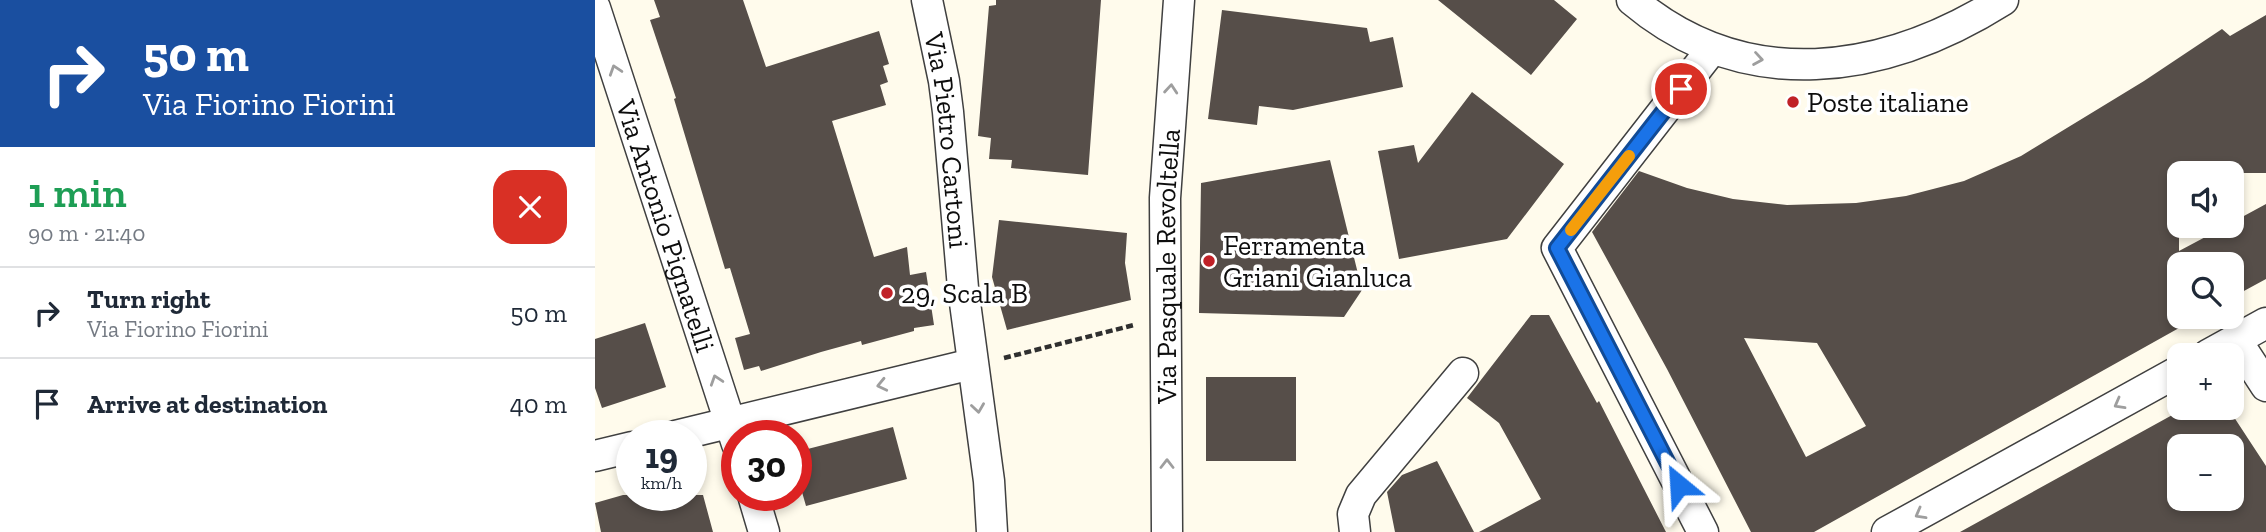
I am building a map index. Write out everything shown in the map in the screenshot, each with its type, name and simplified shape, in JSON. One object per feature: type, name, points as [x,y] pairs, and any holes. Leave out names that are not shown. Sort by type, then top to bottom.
[{"type":"street","name":"Via Pietro Cartoni","points":[[927,0],[947,102],[972,364],[989,481],[992,532]]},
{"type":"street","name":"Via Pasquale Revoltella","points":[[1167,532],[1165,198],[1179,0]]},
{"type":"street","points":[[1632,0],[1662,23],[1712,49],[1762,60],[1825,65],[1854,62],[1902,49],[1947,32],[2003,0]]},
{"type":"street","name":"Via Antonio Pignatelli","points":[[595,8],[729,420]]},
{"type":"street","points":[[1703,532],[1557,248],[1712,49]]},
{"type":"street","points":[[2230,343],[2266,323]]},
{"type":"street","points":[[2236,340],[2266,386]]},
{"type":"street","points":[[778,420],[972,364]]},
{"type":"street","points":[[1355,532],[1353,514],[1361,495],[1462,373]]},
{"type":"street","points":[[1887,532],[2167,378]]},
{"type":"street","points":[[595,456],[616,451]]},
{"type":"street","points":[[758,511],[764,532]]},
{"type":"path","points":[[1012,357],[1141,323]]},
{"type":"building","points":[[654,0],[743,0],[766,67],[879,31],[889,64],[883,66],[888,82],[880,85],[886,105],[832,121],[874,257],[907,247],[910,275],[926,272],[934,325],[914,328],[914,331],[862,345],[861,341],[761,371],[759,366],[744,370],[735,338],[750,334],[730,268],[725,269],[674,99],[676,98],[650,20],[660,17]]},
{"type":"building","points":[[996,0],[1101,0],[1088,175],[1011,168],[1012,160],[989,159],[991,138],[978,136],[989,6],[996,5]]},
{"type":"building","points":[[1438,0],[1554,0],[1577,19],[1531,75]]},
{"type":"building","points":[[1222,10],[1367,28],[1370,42],[1393,37],[1403,87],[1293,110],[1259,106],[1257,125],[1208,119]]},
{"type":"building","points":[[2266,15],[2266,173],[2244,173],[2244,161],[2167,161],[2167,238],[2179,238],[2179,251],[2203,238],[2244,238],[2244,216],[2266,204],[2266,279],[2244,291],[2244,252],[2167,252],[2167,329],[2177,329],[1814,532],[1751,532],[1667,369],[1592,232],[1639,171],[1687,188],[1733,199],[1787,205],[1856,203],[1906,196],[1964,181],[2021,156],[2144,81],[2222,29],[2230,36]],"holes":[[[1744,338],[1817,343],[1866,426],[1806,457]]]},
{"type":"building","points":[[1472,92],[1564,164],[1507,239],[1399,259],[1378,151],[1414,145],[1418,163]]},
{"type":"building","points":[[1330,160],[1362,290],[1344,317],[1199,313],[1201,183]]},
{"type":"building","points":[[999,220],[1127,233],[1125,263],[1131,300],[1007,330],[992,277]]},
{"type":"building","points":[[1531,315],[1549,315],[1597,403],[1599,401],[1666,532],[1479,532],[1541,499],[1499,423],[1467,398]]},
{"type":"building","points":[[645,323],[666,387],[602,408],[595,388],[595,339]]},
{"type":"building","points":[[1206,377],[1296,377],[1296,461],[1206,461]]},
{"type":"building","points":[[2167,418],[2236,420],[2266,466],[2266,532],[1960,532]]},
{"type":"building","points":[[893,427],[907,479],[812,504],[812,448]]},
{"type":"building","points":[[1437,461],[1474,532],[1395,532],[1387,492],[1402,475]]},
{"type":"building","points":[[616,497],[616,511],[707,510],[713,532],[601,532],[595,503]]},
{"type":"slow traffic","points":[[1571,230],[1629,156]]},
{"type":"place","name":"Poste italiane","points":[[1793,102]]},
{"type":"place","name":"Ferramenta Griani Gianluca","points":[[1209,261]]},
{"type":"place","name":"29, Scala B","points":[[887,293]]},
{"type":"route","points":[[1679,485],[1557,248],[1681,89]]}]
